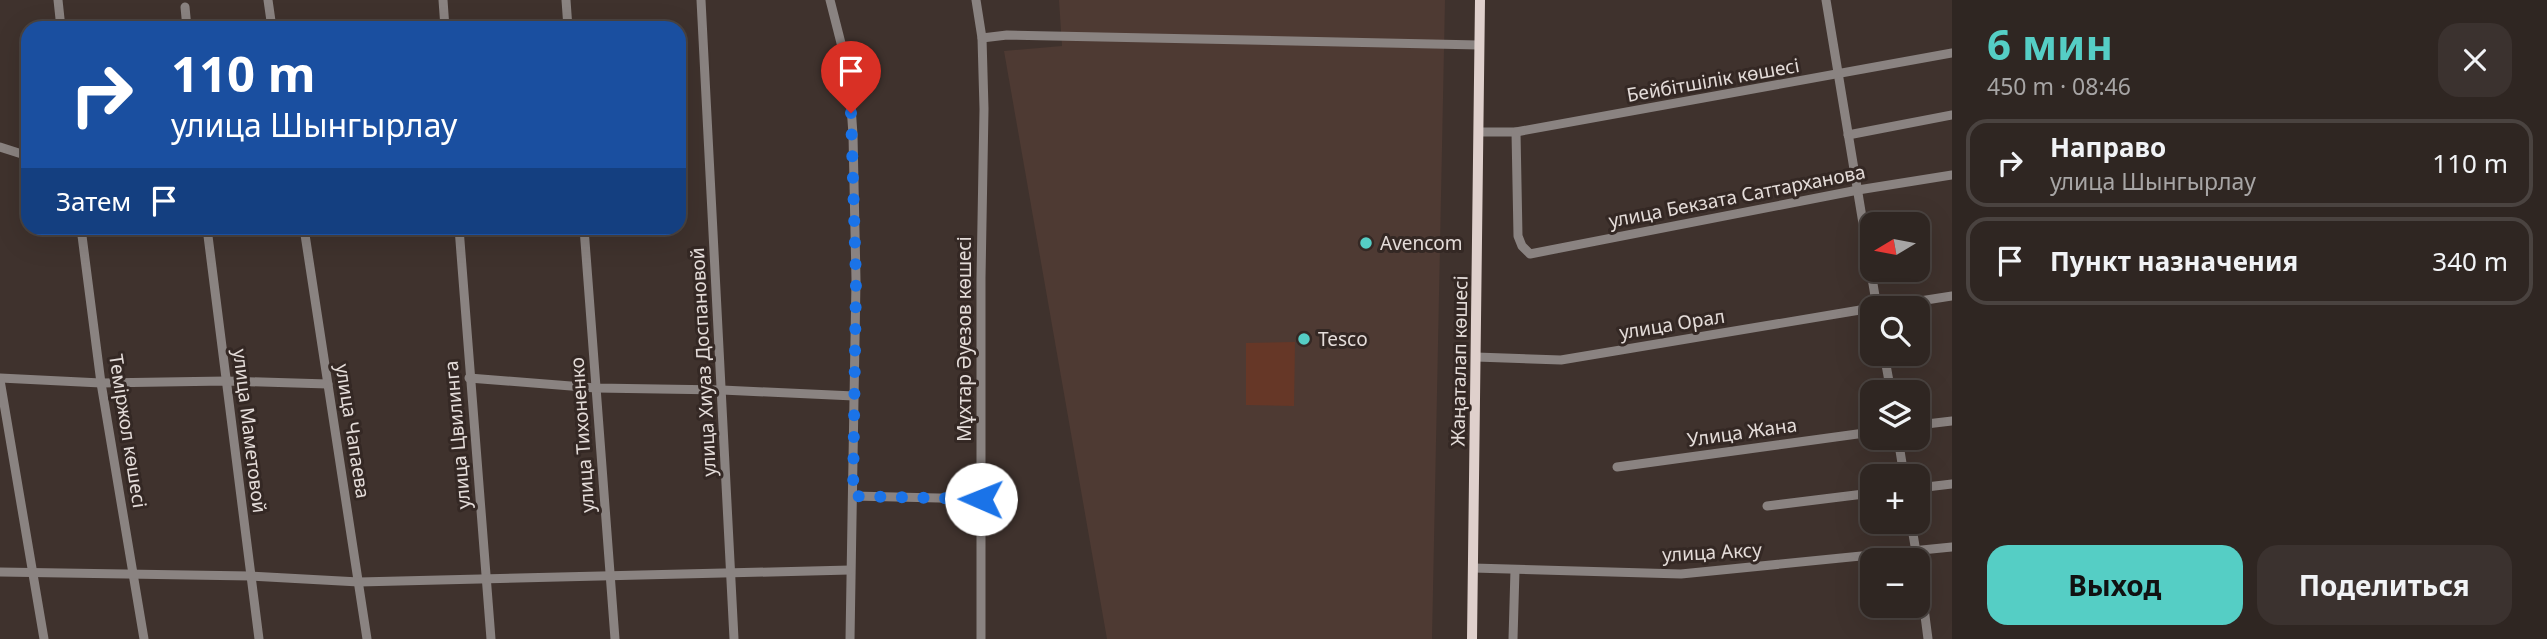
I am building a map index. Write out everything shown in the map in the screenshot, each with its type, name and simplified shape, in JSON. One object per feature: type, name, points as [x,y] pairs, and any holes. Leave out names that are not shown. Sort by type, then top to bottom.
[{"type":"main road","name":"Жаңаталап көшесі","points":[[1472,639],[1480,0]]},
{"type":"street","points":[[58,0],[60,21]]},
{"type":"street","points":[[268,0],[271,21]]},
{"type":"street","points":[[443,0],[444,21]]},
{"type":"street","points":[[566,0],[568,21]]},
{"type":"street","name":"улица Хиуаз Доспановой","points":[[701,0],[734,639]]},
{"type":"street","points":[[830,0],[850,91],[853,135],[856,280],[850,639]]},
{"type":"street","name":"Мұхтар Әуезов көшесі","points":[[976,0],[982,38],[984,169],[981,278],[981,639]]},
{"type":"street","points":[[1826,0],[1873,296]]},
{"type":"street","points":[[185,7],[186,21]]},
{"type":"street","points":[[982,38],[1007,35],[1479,45]]},
{"type":"street","name":"Бейбітшілік көшесі","points":[[1480,132],[1516,132],[1952,53]]},
{"type":"street","points":[[1848,135],[1952,115]]},
{"type":"street","name":"улица Бекзата Саттарханова","points":[[1516,132],[1518,236],[1522,246],[1530,254],[1858,190],[1952,175]]},
{"type":"street","points":[[0,147],[21,154]]},
{"type":"street","name":"Теміржол көшесі","points":[[82,235],[101,383],[144,639]]},
{"type":"street","name":"улица Маметовой","points":[[208,235],[259,639]]},
{"type":"street","name":"улица Чапаева","points":[[305,235],[367,639]]},
{"type":"street","name":"улица Цвилинга","points":[[459,235],[491,639]]},
{"type":"street","name":"улица Тихоненко","points":[[584,235],[615,639]]},
{"type":"street","name":"улица Орал","points":[[1930,299],[1952,296]]},
{"type":"street","name":"улица Орал","points":[[1476,356],[1561,360],[1860,310]]},
{"type":"street","points":[[469,378],[596,388],[854,396]]},
{"type":"street","points":[[44,639],[0,379],[101,383],[226,381],[328,384]]},
{"type":"street","points":[[1930,424],[1952,421]]},
{"type":"street","name":"Улица Жана","points":[[1617,467],[1860,434]]},
{"type":"street","points":[[1930,487],[1952,484]]},
{"type":"street","points":[[1767,506],[1860,495]]},
{"type":"street","points":[[853,496],[981,499]]},
{"type":"street","name":"улица Аксу","points":[[1930,554],[1952,548]]},
{"type":"street","name":"улица Аксу","points":[[1474,568],[1681,574],[1860,562]]},
{"type":"street","points":[[0,572],[251,576],[359,582],[850,570]]},
{"type":"street","points":[[1513,639],[1515,570]]},
{"type":"street","points":[[1925,618],[1928,639]]},
{"type":"shaded area","points":[[1059,0],[1445,0],[1432,639],[1107,639],[1004,51],[1062,46]]},
{"type":"shaded area","points":[[1295,342],[1294,406],[1246,405],[1246,343]]},
{"type":"place","name":"Avencom","points":[[1366,243]]},
{"type":"place","name":"Tesco","points":[[1304,339]]},
{"type":"route","points":[[851,113],[856,280],[853,496],[981,499]]}]
